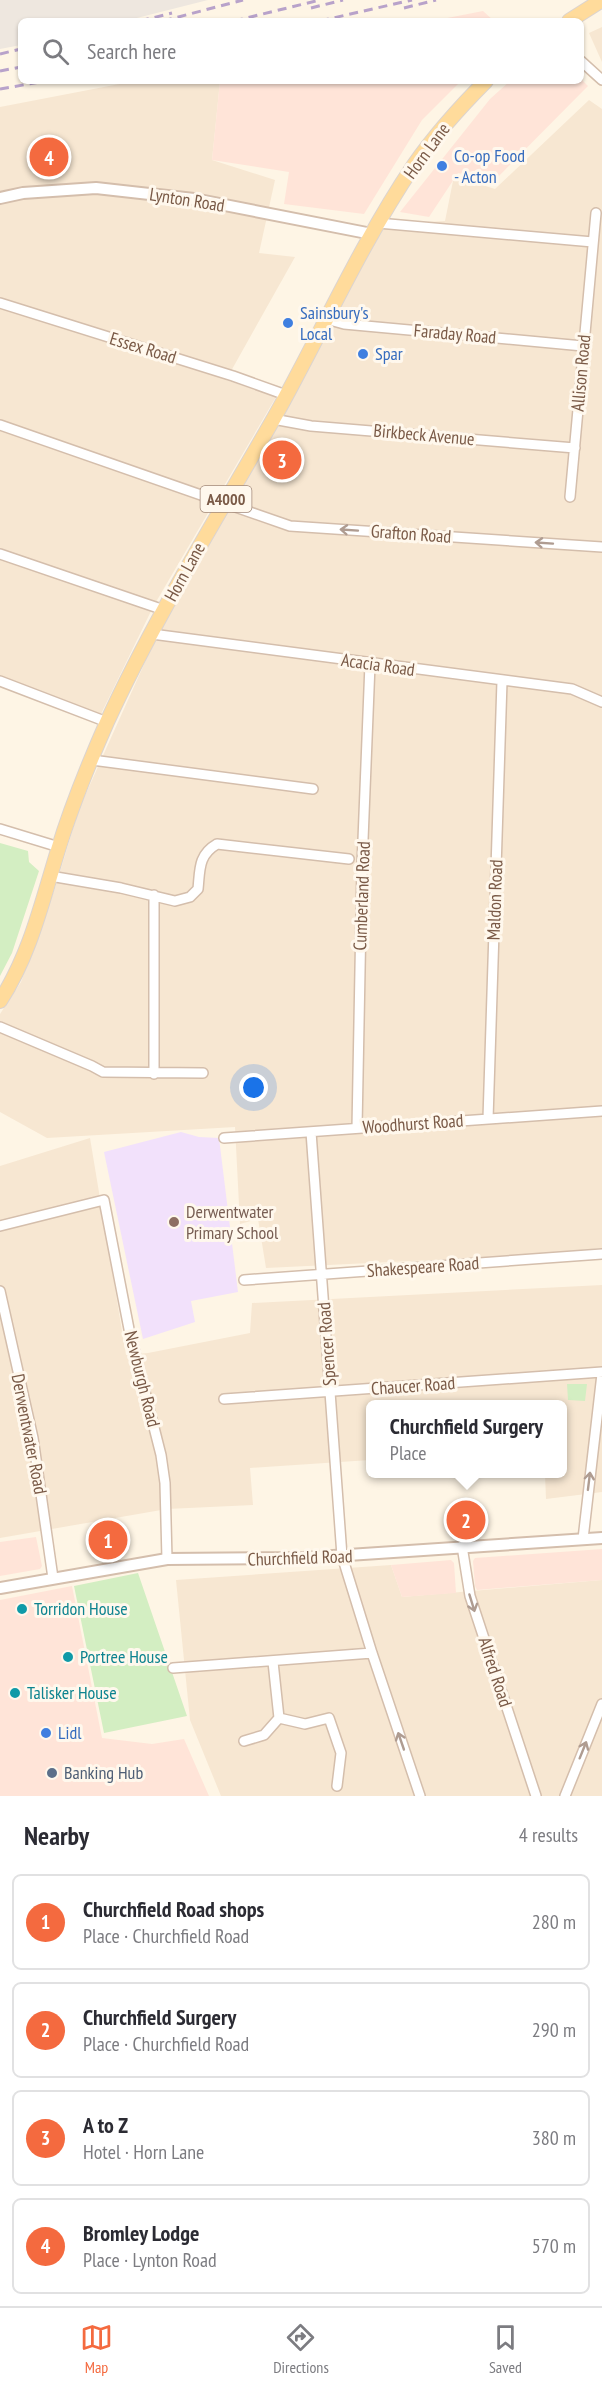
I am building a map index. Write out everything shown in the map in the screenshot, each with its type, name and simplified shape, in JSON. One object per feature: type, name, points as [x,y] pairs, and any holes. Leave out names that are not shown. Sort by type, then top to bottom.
[{"type":"main road","points":[[574,18],[602,0]]},
{"type":"main road","name":"Horn Lane","points":[[0,1001],[12,983],[23,959],[59,847],[107,722],[164,610],[286,395],[375,229],[415,164],[458,110],[483,84]]},
{"type":"street","points":[[584,64],[602,80]]},
{"type":"street","name":"Lynton Road","points":[[0,198],[23,193],[96,188],[194,199],[375,229]]},
{"type":"street","name":"Allison Road","points":[[570,497],[596,213]]},
{"type":"street","points":[[375,229],[593,242]]},
{"type":"street","name":"Essex Road","points":[[0,303],[233,376],[286,395]]},
{"type":"street","name":"Faraday Road","points":[[326,319],[344,324],[584,346]]},
{"type":"street","name":"Birkbeck Avenue","points":[[273,418],[311,426],[575,448]]},
{"type":"street","name":"Grafton Road","points":[[0,425],[290,526],[602,546]]},
{"type":"street","points":[[0,554],[164,610]]},
{"type":"street","name":"Acacia Road","points":[[152,634],[572,689],[602,702]]},
{"type":"street","name":"Cumberland Road","points":[[357,1128],[362,865],[370,664]]},
{"type":"street","points":[[0,681],[107,722]]},
{"type":"street","name":"Maldon Road","points":[[488,1119],[502,681]]},
{"type":"street","points":[[92,760],[313,789]]},
{"type":"street","points":[[0,830],[59,847]]},
{"type":"street","points":[[50,876],[176,901],[190,897],[198,890],[201,863],[207,850],[217,844],[350,859]]},
{"type":"street","points":[[154,895],[154,1074]]},
{"type":"street","points":[[0,1027],[103,1072],[203,1073]]},
{"type":"street","name":"Woodhurst Road","points":[[224,1138],[602,1111]]},
{"type":"street","name":"Spencer Road","points":[[311,1132],[342,1556],[420,1796]]},
{"type":"street","name":"Newburgh Road","points":[[0,1226],[104,1200],[129,1329],[161,1455],[166,1500],[167,1560]]},
{"type":"street","name":"Shakespeare Road","points":[[244,1280],[602,1254]]},
{"type":"street","name":"Derwentwater Road","points":[[0,1291],[33,1438],[53,1578]]},
{"type":"street","points":[[583,1539],[602,1373]]},
{"type":"street","name":"Chaucer Road","points":[[224,1399],[602,1373]]},
{"type":"street","name":"Churchfield Road","points":[[0,1588],[167,1560],[261,1560],[342,1556],[602,1538]]},
{"type":"street","name":"Alfred Road","points":[[462,1546],[470,1596],[536,1796]]},
{"type":"street","points":[[173,1668],[372,1653]]},
{"type":"street","points":[[244,1741],[264,1735],[279,1718],[273,1662]]},
{"type":"street","points":[[565,1796],[602,1704]]},
{"type":"street","points":[[279,1718],[305,1724],[329,1718],[341,1753],[337,1786]]},
{"type":"shaded area","points":[[0,0],[208,0],[137,18],[18,18],[18,46],[0,49]]},
{"type":"shaded area","points":[[483,11],[491,18],[447,18]]},
{"type":"shaded area","points":[[602,27],[602,62],[589,33]]},
{"type":"shaded area","points":[[584,82],[588,86],[495,180],[458,173],[429,217],[400,212],[490,99],[507,84],[584,84]]},
{"type":"shaded area","points":[[119,84],[220,84],[212,160],[275,180],[259,253],[295,257],[226,380],[276,397],[153,607],[100,716],[0,683],[0,107]]},
{"type":"shaded area","points":[[220,84],[458,84],[422,120],[364,214],[284,204],[289,172],[212,160]]},
{"type":"shaded area","points":[[589,100],[602,109],[602,1248],[535,1255],[266,1268],[258,1219],[240,1224],[235,1127],[47,1138],[0,1112],[0,1014],[21,982],[55,888],[79,809],[159,631],[306,375],[372,234],[387,224],[445,221],[454,176],[495,189]]},
{"type":"shaded area","name":"Derwentwater Primary School","points":[[181,1132],[199,1137],[219,1138],[238,1292],[191,1301],[195,1322],[143,1339],[104,1152]]},
{"type":"shaded area","points":[[90,1138],[126,1355],[148,1353],[250,1333],[252,1303],[602,1285],[602,1492],[546,1499],[545,1478],[567,1478],[567,1400],[366,1400],[366,1460],[250,1468],[253,1505],[167,1509],[0,1538],[0,1166]]},
{"type":"shaded area","points":[[36,1537],[42,1566],[40,1569],[0,1576],[0,1542]]},
{"type":"shaded area","points":[[602,1549],[602,1580],[477,1590],[475,1586],[473,1561],[475,1558]]},
{"type":"shaded area","points":[[451,1560],[454,1563],[456,1593],[402,1597],[391,1565]]},
{"type":"shaded area","points":[[391,1565],[402,1597],[602,1580],[602,1796],[221,1796],[190,1720],[176,1580]]},
{"type":"shaded area","points":[[72,1586],[102,1738],[152,1744],[184,1739],[209,1796],[0,1796],[0,1600]]},
{"type":"green space","points":[[0,843],[28,851],[29,862],[39,871],[12,953],[0,976]]},
{"type":"green space","points":[[567,1384],[587,1384],[585,1401],[568,1400]]},
{"type":"green space","points":[[138,1573],[187,1716],[104,1733],[74,1586]]},
{"type":"railway","points":[[174,18],[243,0]]},
{"type":"railway","points":[[246,18],[320,0]]},
{"type":"railway","points":[[311,8],[343,0]]},
{"type":"railway","points":[[333,18],[412,0]]},
{"type":"railway","points":[[404,8],[436,0]]},
{"type":"railway","points":[[152,18],[172,13]]},
{"type":"railway","points":[[0,54],[18,50]]},
{"type":"railway","points":[[0,71],[18,68]]},
{"type":"railway","points":[[0,89],[29,84]]},
{"type":"place","name":"Bromley Lodge","points":[[49,157]]},
{"type":"place","name":"Co-op Food - Acton","points":[[442,166]]},
{"type":"place","name":"Sainsbury's Local","points":[[288,323]]},
{"type":"place","name":"Spar","points":[[363,354]]},
{"type":"place","name":"A to Z","points":[[282,460]]},
{"type":"place","name":"Derwentwater Primary School","points":[[174,1222]]},
{"type":"place","name":"Churchfield Surgery","points":[[466,1520]]},
{"type":"place","name":"Churchfield Road shops","points":[[108,1540]]},
{"type":"place","name":"Torridon House","points":[[22,1609]]},
{"type":"place","name":"Portree House","points":[[68,1657]]},
{"type":"place","name":"Talisker House","points":[[15,1693]]},
{"type":"place","name":"Lidl","points":[[46,1733]]},
{"type":"place","name":"Banking Hub","points":[[52,1773]]}]
